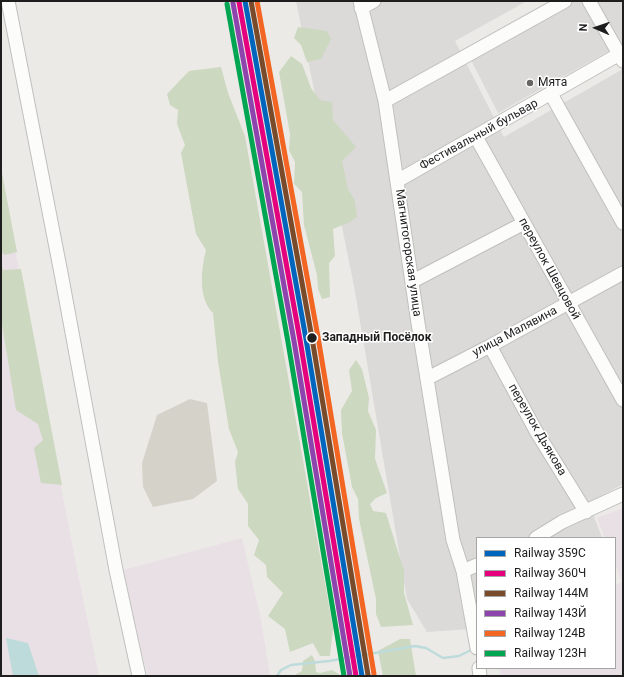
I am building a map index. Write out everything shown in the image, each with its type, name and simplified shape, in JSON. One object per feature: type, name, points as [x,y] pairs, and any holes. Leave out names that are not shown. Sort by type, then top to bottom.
[{"type":"street","points":[[8,1],[61,273],[116,570],[139,676]]},
{"type":"street","points":[[361,4],[374,1]]},
{"type":"street","points":[[385,101],[565,1]]},
{"type":"street","points":[[589,1],[622,56]]},
{"type":"street","name":"Магнитогорская улица","points":[[361,4],[385,101],[453,540],[463,570],[476,642]]},
{"type":"street","name":"Фестивальный бульвар","points":[[397,181],[551,94],[622,56]]},
{"type":"street","points":[[551,94],[623,223]]},
{"type":"street","name":"переулок Шевцовой","points":[[476,137],[623,400]]},
{"type":"street","points":[[413,281],[524,223]]},
{"type":"street","name":"улица Малявина","points":[[428,378],[490,346],[623,273]]},
{"type":"street","name":"переулок Дьякова","points":[[490,346],[536,431],[586,512]]},
{"type":"street","points":[[538,537],[562,522],[623,494]]},
{"type":"street","points":[[463,570],[476,565]]},
{"type":"shaded area","points":[[296,1],[527,1],[455,41],[504,137],[623,69],[623,484],[589,503],[602,537],[476,537],[476,626],[470,629],[427,632],[407,599],[354,286]]},
{"type":"shaded area","points":[[568,1],[623,1],[623,43],[498,113],[469,56]]},
{"type":"shaded area","points":[[1,177],[78,574],[99,676],[1,676]]},
{"type":"shaded area","points":[[190,399],[207,403],[217,481],[193,499],[153,507],[143,487],[142,463],[157,415]]},
{"type":"shaded area","points":[[623,508],[623,676],[501,676],[499,669],[616,669],[616,585],[622,582],[616,567],[616,537],[605,537],[597,518]]},
{"type":"shaded area","points":[[242,538],[261,619],[270,676],[148,676],[120,571]]},
{"type":"green space","points":[[298,27],[327,31],[331,39],[321,59],[307,62],[301,45],[294,38]]},
{"type":"green space","points":[[291,56],[302,64],[311,88],[320,100],[332,102],[333,120],[356,147],[342,161],[348,189],[355,201],[357,217],[348,223],[333,229],[335,256],[329,263],[330,297],[322,299],[318,289],[317,275],[304,225],[302,192],[294,184],[295,162],[289,150],[290,134],[279,72]]},
{"type":"green space","points":[[221,67],[228,93],[245,136],[333,628],[330,656],[320,656],[313,643],[290,652],[285,629],[268,616],[283,593],[267,577],[266,565],[254,555],[259,540],[248,526],[248,504],[238,489],[235,462],[238,452],[229,429],[218,362],[213,313],[208,307],[203,292],[202,275],[206,250],[196,234],[181,153],[185,145],[177,124],[178,110],[170,105],[167,94],[189,71]]},
{"type":"green space","points":[[1,168],[17,252],[5,255],[1,252]]},
{"type":"green space","points":[[1,261],[3,270],[21,269],[62,485],[41,483],[34,448],[43,440],[38,424],[16,410],[1,318]]},
{"type":"green space","points":[[356,360],[362,369],[369,398],[368,411],[376,430],[375,459],[387,493],[376,498],[370,504],[373,511],[386,513],[404,571],[404,593],[413,625],[381,627],[376,614],[376,599],[359,519],[358,499],[352,487],[342,433],[341,410],[352,391],[349,370]]},
{"type":"green space","points":[[400,639],[410,639],[416,676],[383,676],[378,651]]},
{"type":"green space","points":[[312,655],[315,661],[316,672],[320,673],[332,670],[342,676],[293,676],[302,671],[303,661]]},
{"type":"water","points":[[6,638],[28,643],[39,676],[13,676]]},
{"type":"waterway","points":[[277,676],[281,670],[291,665],[329,661],[415,646],[426,648],[443,658],[459,656],[473,649]]},
{"type":"rail line","name":"359С","points":[[245,1],[306,339],[362,676]]},
{"type":"rail line","name":"144М","points":[[251,1],[312,338],[368,675]]},
{"type":"rail line","name":"124В","points":[[257,1],[318,337],[374,674]]},
{"type":"rail line","name":"360Ч","points":[[239,2],[300,340],[356,676]]},
{"type":"rail line","name":"143Й","points":[[233,3],[294,341],[350,676]]},
{"type":"rail line","name":"123Н","points":[[227,4],[288,342],[344,676]]},
{"type":"place","name":"Мята","points":[[530,83]]},
{"type":"place","name":"Западный Посёлок","points":[[312,338]]}]
